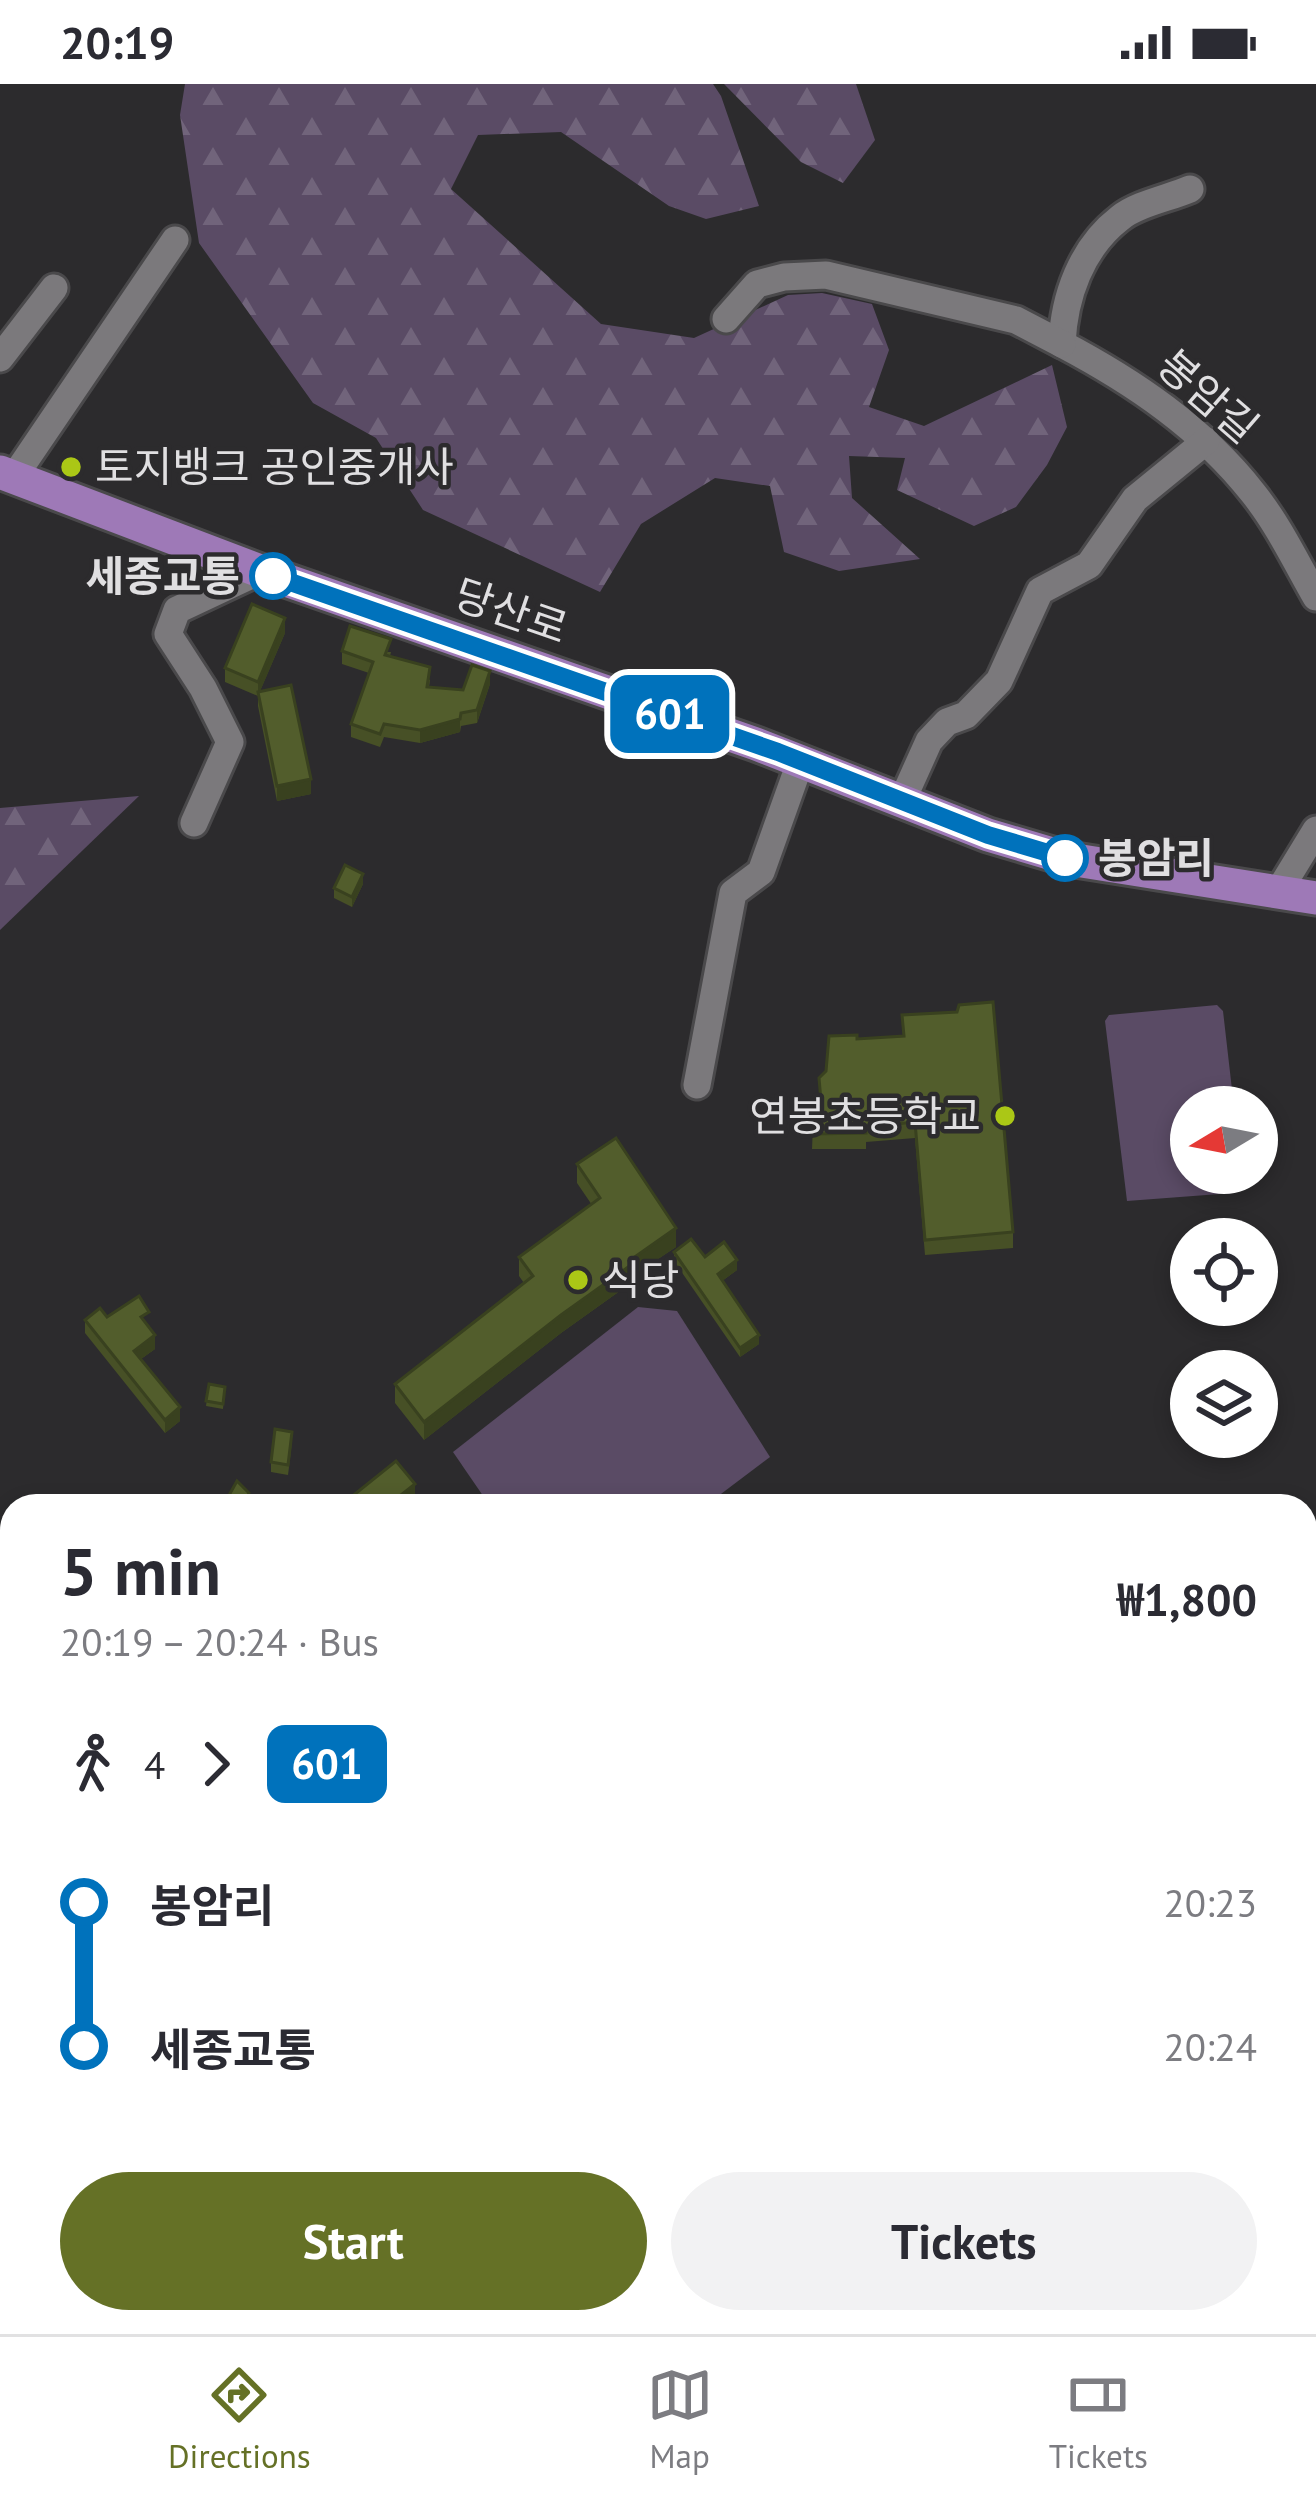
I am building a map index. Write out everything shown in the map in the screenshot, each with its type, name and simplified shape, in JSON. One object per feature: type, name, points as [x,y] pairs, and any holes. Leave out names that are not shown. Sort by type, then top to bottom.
[{"type":"main road","name":"당산로","points":[[7,474],[260,571],[801,760],[988,835],[1070,859],[1316,898]]},
{"type":"street","points":[[1062,344],[1075,278],[1097,242],[1122,215],[1190,189]]},
{"type":"street","name":"당산로","points":[[7,474],[175,240]]},
{"type":"street","name":"봉암길","points":[[726,319],[758,284],[826,274],[1016,320],[1113,371],[1206,441],[1253,493],[1316,597]]},
{"type":"street","points":[[0,358],[54,288]]},
{"type":"street","points":[[902,801],[929,742],[946,722],[966,715],[999,681],[1040,591],[1089,565],[1136,500],[1206,441]]},
{"type":"street","points":[[194,824],[230,742],[168,634],[178,610],[260,571]]},
{"type":"street","points":[[697,1085],[733,893],[760,872],[801,760]]},
{"type":"street","points":[[1277,893],[1316,830]]},
{"type":"green space","points":[[185,84],[713,84],[759,206],[706,219],[669,206],[561,132],[478,135],[451,189],[601,324],[694,338],[788,295],[822,293],[872,304],[889,350],[869,407],[924,426],[1052,365],[1067,427],[1016,507],[974,526],[897,490],[905,458],[849,456],[852,498],[920,559],[839,571],[784,552],[770,486],[715,478],[641,524],[600,592],[423,510],[376,438],[313,403],[199,243],[180,115]]},
{"type":"green space","points":[[724,84],[856,84],[875,140],[843,183],[801,162]]},
{"type":"green space","points":[[139,796],[0,930],[0,808]]},
{"type":"green space","points":[[1217,1005],[1223,1011],[1232,1086],[1170,1086],[1170,1194],[1220,1194],[1127,1201],[1105,1021],[1109,1015]]},
{"type":"green space","points":[[638,1307],[677,1311],[770,1457],[721,1494],[482,1494],[453,1452]]},
{"type":"building","points":[[252,604],[285,618],[258,682],[225,668]]},
{"type":"building","points":[[350,626],[391,639],[385,655],[430,667],[427,687],[463,690],[472,665],[490,671],[477,710],[420,730],[384,724],[380,734],[351,724],[373,662],[342,651]]},
{"type":"building","points":[[291,685],[311,779],[277,786],[258,692]]},
{"type":"building","points":[[345,865],[363,874],[352,897],[334,888]]},
{"type":"building","name":"연봉초등학교","points":[[993,1002],[1013,1232],[925,1240],[915,1122],[866,1127],[866,1133],[812,1134],[814,1101],[821,1101],[819,1078],[826,1071],[829,1036],[904,1036],[902,1015],[957,1012],[959,1005]]},
{"type":"building","points":[[616,1138],[676,1228],[424,1422],[395,1384],[533,1276],[519,1257],[600,1198],[577,1164]]},
{"type":"building","points":[[691,1239],[705,1257],[724,1242],[737,1260],[718,1274],[759,1335],[740,1348],[674,1252]]},
{"type":"building","points":[[139,1296],[149,1312],[141,1317],[155,1335],[134,1351],[180,1407],[165,1420],[85,1320],[100,1308],[107,1317]]},
{"type":"building","points":[[209,1384],[225,1387],[223,1404],[206,1401]]},
{"type":"building","points":[[275,1429],[292,1432],[288,1465],[271,1462]]},
{"type":"building","points":[[396,1461],[415,1484],[402,1494],[355,1494]]},
{"type":"building","points":[[237,1481],[249,1493],[249,1494],[230,1494]]},
{"type":"bus line","name":"601","points":[[273,576],[778,752],[988,835],[1065,858]]},
{"type":"place","name":"토지뱅크 공인중개사","points":[[71,467]]},
{"type":"place","name":"세종교통","points":[[273,576]]},
{"type":"place","name":"봉암리","points":[[1065,858]]},
{"type":"place","name":"연봉초등학교","points":[[1005,1116]]},
{"type":"place","name":"식당","points":[[578,1280]]}]
